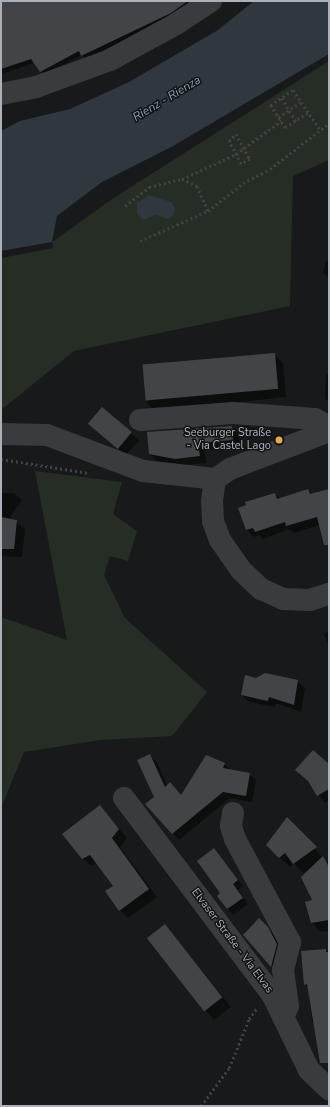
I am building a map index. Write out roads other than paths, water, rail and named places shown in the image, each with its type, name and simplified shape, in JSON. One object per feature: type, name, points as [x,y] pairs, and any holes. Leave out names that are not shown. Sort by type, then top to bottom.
[{"type":"street","points":[[1,94],[36,87],[110,60],[176,24],[210,1]]},
{"type":"street","points":[[140,420],[233,413],[315,418],[329,427]]},
{"type":"street","points":[[1,434],[47,436],[143,471],[215,478],[230,468],[329,431]]},
{"type":"street","points":[[215,478],[212,502],[214,521],[220,540],[241,570],[261,589],[283,599],[310,600],[329,594]]},
{"type":"street","name":"Elvaser Straße - Via Elvas","points":[[124,798],[273,996],[284,1015],[310,1070],[329,1089]]},
{"type":"street","points":[[233,813],[231,826],[234,839],[290,942],[283,970],[288,1006],[284,1015]]},
{"type":"water","name":"Rienz - Rienza","points":[[254,1],[329,1],[329,54],[173,146],[102,182],[57,216],[52,242],[1,251],[1,131],[20,121],[70,109],[129,82],[218,30]]},
{"type":"water","points":[[149,195],[171,202],[175,208],[173,215],[168,219],[156,215],[142,220],[137,213],[137,203]]},
{"type":"place","name":"Seeburger Straße - Via Castel Lago","points":[[279,440]]}]
